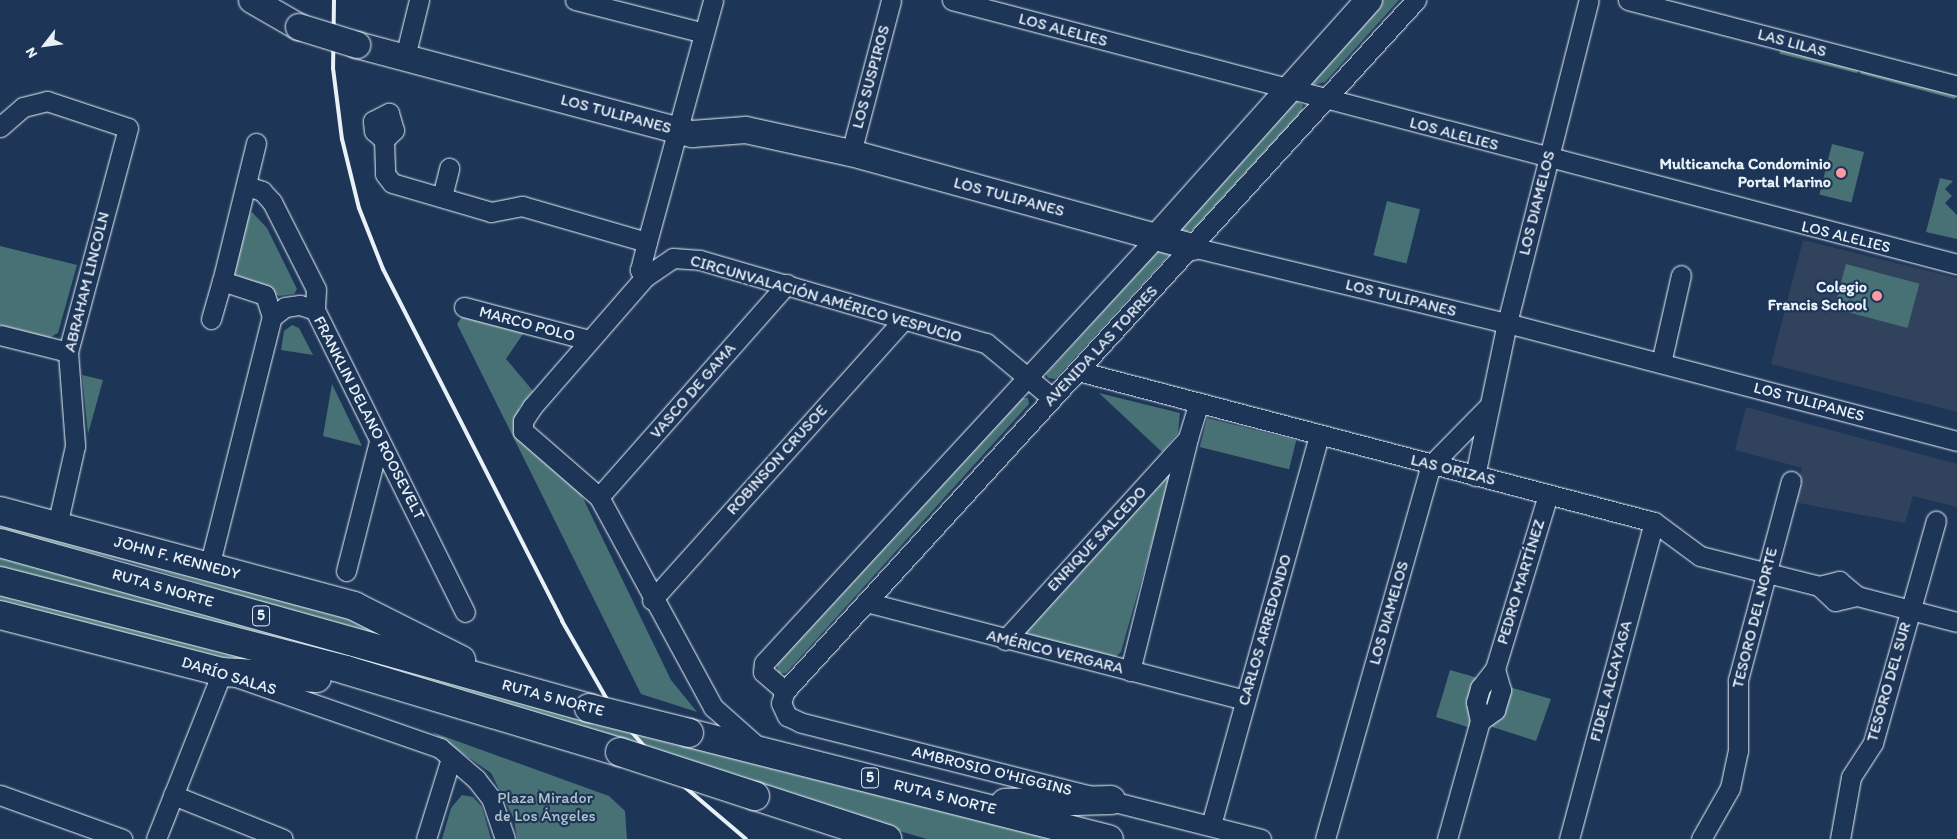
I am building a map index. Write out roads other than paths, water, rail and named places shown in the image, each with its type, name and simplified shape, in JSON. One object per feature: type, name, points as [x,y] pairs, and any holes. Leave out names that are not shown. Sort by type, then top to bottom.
[{"type":"main road","name":"JOHN F. KENNEDY","points":[[0,511],[354,606],[521,689]]},
{"type":"main road","name":"RUTA 5 NORTE","points":[[0,543],[588,708],[766,754],[974,803],[1109,839]]},
{"type":"main road","name":"RUTA 5 NORTE","points":[[0,581],[406,687],[620,752],[887,839]]},
{"type":"main road","name":"DARÍO SALAS","points":[[0,615],[222,672]]},
{"type":"main road","points":[[222,672],[406,687]]},
{"type":"main road","points":[[974,803],[1111,800]]},
{"type":"street","name":"LOS TULIPANES","points":[[252,0],[264,11],[299,27],[357,46],[405,57],[678,131],[700,135],[746,130],[851,153],[1192,247],[1507,323],[1957,441]]},
{"type":"street","points":[[405,57],[419,0]]},
{"type":"street","points":[[575,0],[704,33]]},
{"type":"street","points":[[645,277],[640,270],[713,0]]},
{"type":"street","name":"LOS SUSPIROS","points":[[851,153],[891,0]]},
{"type":"street","name":"LOS ALELIES","points":[[952,0],[1289,91],[1957,264]]},
{"type":"street","name":"AVENIDA LAS TORRES","points":[[1369,0],[1157,237],[764,663],[762,672],[785,691],[1327,100],[1416,0]]},
{"type":"street","name":"LOS DIAMELOS","points":[[1474,476],[1507,323],[1589,0]]},
{"type":"street","name":"LAS LILAS","points":[[1628,0],[1957,86]]},
{"type":"street","name":"ABRAHAM LINCOLN","points":[[4,123],[28,104],[47,101],[128,128],[68,352],[75,446],[57,526]]},
{"type":"street","points":[[384,140],[385,174],[392,183],[491,212],[522,206],[647,242]]},
{"type":"street","points":[[211,319],[247,186],[256,143]]},
{"type":"street","points":[[442,197],[450,168]]},
{"type":"street","points":[[247,186],[262,191],[272,202],[316,289],[315,310]]},
{"type":"street","name":"CIRCUNVALACIÓN AMÉRICO VESPUCIO","points":[[766,754],[713,707],[652,600],[599,497],[523,430],[523,421],[532,407],[645,277],[673,258],[700,260],[986,343],[1052,398]]},
{"type":"street","points":[[1661,363],[1681,274]]},
{"type":"street","points":[[209,567],[272,317],[265,295],[222,281]]},
{"type":"street","name":"VASCO DE GAMA","points":[[599,497],[787,284]]},
{"type":"street","name":"FRANKLIN DELANO ROOSEVELT","points":[[272,317],[293,305],[315,310],[465,612]]},
{"type":"street","name":"MARCO POLO","points":[[464,307],[589,340]]},
{"type":"street","name":"ROBINSON CRUSOE","points":[[652,600],[902,320]]},
{"type":"street","points":[[0,335],[68,352]]},
{"type":"street","name":"LAS ORIZAS","points":[[1078,371],[1319,436],[1654,522],[1700,556],[1819,586],[1835,601],[1857,596],[1957,622]]},
{"type":"street","name":"ENRIQUE SALCEDO","points":[[1130,671],[1188,438],[1199,403]]},
{"type":"street","name":"LOS DIAMELOS","points":[[1325,839],[1432,465],[1488,407]]},
{"type":"street","name":"CARLOS ARREDONDO","points":[[1211,825],[1319,436]]},
{"type":"street","name":"ENRIQUE SALCEDO","points":[[1005,640],[1188,438]]},
{"type":"street","points":[[346,571],[379,442]]},
{"type":"street","name":"TESORO DEL NORTE","points":[[1701,839],[1730,788],[1738,750],[1738,680],[1790,481]]},
{"type":"street","name":"PEDRO MARTÍNEZ","points":[[1447,839],[1480,721],[1495,710],[1501,690],[1495,669],[1548,495]]},
{"type":"street","name":"TESORO DEL SUR","points":[[1840,839],[1851,777],[1873,743],[1936,521]]},
{"type":"street","name":"FIDEL ALCAYAGA","points":[[1569,839],[1654,522]]},
{"type":"street","name":"AMÉRICO VERGARA","points":[[866,602],[1005,640],[1245,700]]},
{"type":"street","points":[[156,839],[222,672]]},
{"type":"street","name":"DARÍO SALAS","points":[[222,672],[426,741],[451,758],[491,798],[505,839]]},
{"type":"street","name":"AMBROSIO O'HIGGINS","points":[[785,691],[782,711],[792,720],[1262,839]]},
{"type":"street","points":[[696,735],[713,707]]},
{"type":"street","points":[[426,839],[451,758]]},
{"type":"street","points":[[0,795],[122,839]]},
{"type":"street","points":[[173,795],[283,839]]},
{"type":"railway","points":[[334,0],[333,68],[342,139],[359,208],[383,269],[562,621],[615,713],[666,771],[746,839]]},
{"type":"place","name":"Multicancha Condominio Portal Marino","points":[[1841,173]]},
{"type":"place","name":"Colegio Francis School","points":[[1877,296]]},
{"type":"park label","name":"Plaza Mirador de Los Ángeles","points":[[545,807]]}]
